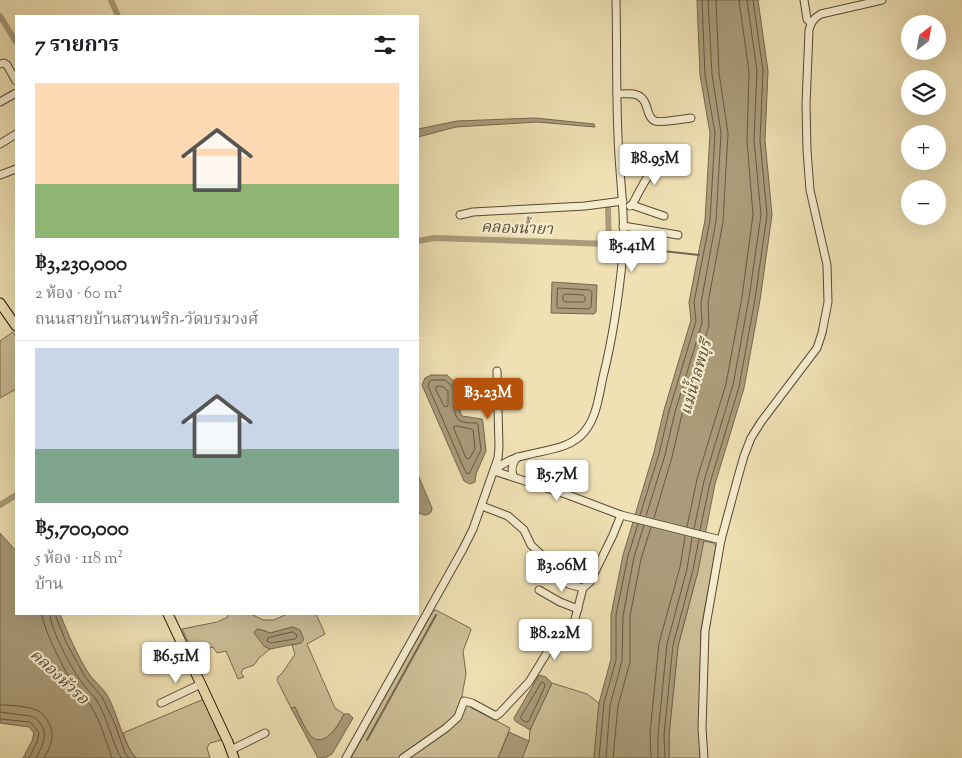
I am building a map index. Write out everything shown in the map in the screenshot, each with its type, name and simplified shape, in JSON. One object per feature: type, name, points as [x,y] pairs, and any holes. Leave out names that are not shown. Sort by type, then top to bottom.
[{"type":"main road","points":[[0,303],[15,325]]},
{"type":"main road","points":[[168,615],[233,754]]},
{"type":"street","points":[[494,471],[500,465],[517,457],[562,446],[574,441],[587,429],[594,413],[615,317],[623,252],[623,201],[618,138],[616,0]]},
{"type":"street","points":[[804,0],[807,19],[810,23]]},
{"type":"street","points":[[704,758],[702,728],[706,631],[721,540],[744,456],[760,422],[817,348],[826,319],[828,302],[827,265],[810,190],[806,150],[810,23],[821,14],[882,0]]},
{"type":"street","points":[[0,64],[6,65],[15,80]]},
{"type":"street","points":[[0,102],[15,94]]},
{"type":"street","points":[[617,94],[640,96],[646,101],[651,118],[656,122],[691,118]]},
{"type":"street","points":[[0,144],[15,135]]},
{"type":"street","points":[[623,210],[632,205],[654,168],[665,164],[680,169]]},
{"type":"street","points":[[0,175],[15,169]]},
{"type":"street","points":[[460,215],[473,212],[585,206],[623,201]]},
{"type":"street","points":[[632,205],[664,216]]},
{"type":"street","points":[[623,226],[678,235]]},
{"type":"street","points":[[346,758],[473,530],[498,458],[497,371]]},
{"type":"street","points":[[514,478],[512,468],[517,457]]},
{"type":"street","points":[[494,471],[568,494],[623,516],[721,540]]},
{"type":"street","points":[[482,506],[508,516],[524,530],[531,545],[545,558],[556,575],[568,584],[583,588]]},
{"type":"street","points":[[403,758],[446,728],[458,717],[464,701],[472,703],[496,716],[529,682],[548,651],[572,625],[583,588],[590,582],[623,516]]},
{"type":"street","points":[[539,590],[560,602],[578,609]]},
{"type":"street","points":[[161,703],[201,684]]},
{"type":"street","points":[[233,754],[265,733]]},
{"type":"shaded area","points":[[13,332],[15,335],[15,390],[0,398],[0,341]]},
{"type":"shaded area","points":[[703,541],[714,543],[716,547],[701,630],[700,758],[669,758],[669,735],[678,646],[698,571]]},
{"type":"shaded area","points":[[436,610],[471,630],[463,651],[466,674],[461,701],[510,728],[498,758],[351,758],[433,611]]},
{"type":"shaded area","points":[[227,615],[253,615],[263,620],[274,620],[285,615],[316,615],[325,634],[307,644],[335,708],[344,714],[332,733],[318,740],[310,736],[295,707],[291,708],[277,680],[295,654],[292,645],[301,643],[293,627],[270,633],[262,630],[264,646],[270,649],[254,665],[243,669],[241,673],[244,677],[238,679],[226,651],[217,653],[213,647],[195,656],[182,629],[217,622],[228,617]]},
{"type":"shaded area","points":[[552,683],[587,694],[599,703],[594,758],[522,758],[529,741],[530,730]]},
{"type":"shaded area","points":[[204,699],[222,740],[210,743],[207,748],[210,758],[136,758],[130,751],[123,733]]},
{"type":"water","name":"แม่น้ำลพบุรี","points":[[697,0],[758,0],[768,71],[765,140],[772,215],[760,300],[744,388],[715,484],[698,571],[678,646],[669,735],[669,758],[594,758],[599,703],[611,659],[611,615],[623,555],[691,320],[689,302],[705,220],[710,133],[700,75]]},
{"type":"water","points":[[535,118],[594,124],[595,127],[537,122],[456,127],[419,137],[419,129],[457,121]]},
{"type":"water","points":[[552,282],[597,285],[596,312],[594,314],[551,313]]},
{"type":"water","points":[[431,375],[447,375],[459,386],[460,412],[462,416],[482,419],[486,451],[476,474],[475,482],[470,484],[464,481],[422,385],[425,378]]},
{"type":"water","points":[[419,477],[432,508],[429,514],[419,513]]},
{"type":"water","name":"คลองหัวรอ","points":[[0,533],[15,550],[15,615],[60,615],[85,667],[107,695],[127,744],[136,758],[23,758],[34,733],[29,727],[0,723]]},
{"type":"water","points":[[293,627],[300,630],[304,640],[301,643],[270,649],[264,646],[254,633],[257,629],[270,633]]},
{"type":"water","points":[[539,675],[546,677],[552,683],[530,730],[515,721],[514,718]]},
{"type":"water","points":[[295,707],[308,732],[313,738],[318,740],[332,733],[344,714],[349,714],[353,718],[332,754],[325,758],[318,758],[291,708]]},
{"type":"water","points":[[509,732],[529,741],[522,758],[498,758]]},
{"type":"waterway","points":[[111,0],[118,15]]},
{"type":"waterway","points":[[0,16],[15,40]]},
{"type":"waterway","name":"คลองน้ำยา","points":[[419,241],[434,238],[609,244],[608,209]]},
{"type":"waterway","name":"คลองน้ำยา","points":[[609,244],[615,245]]},
{"type":"waterway","name":"คลองน้ำยา","points":[[627,247],[699,255]]},
{"type":"waterway","name":"คลองน้ำยา","points":[[0,505],[15,496]]},
{"type":"waterway","points":[[367,740],[436,615]]}]
